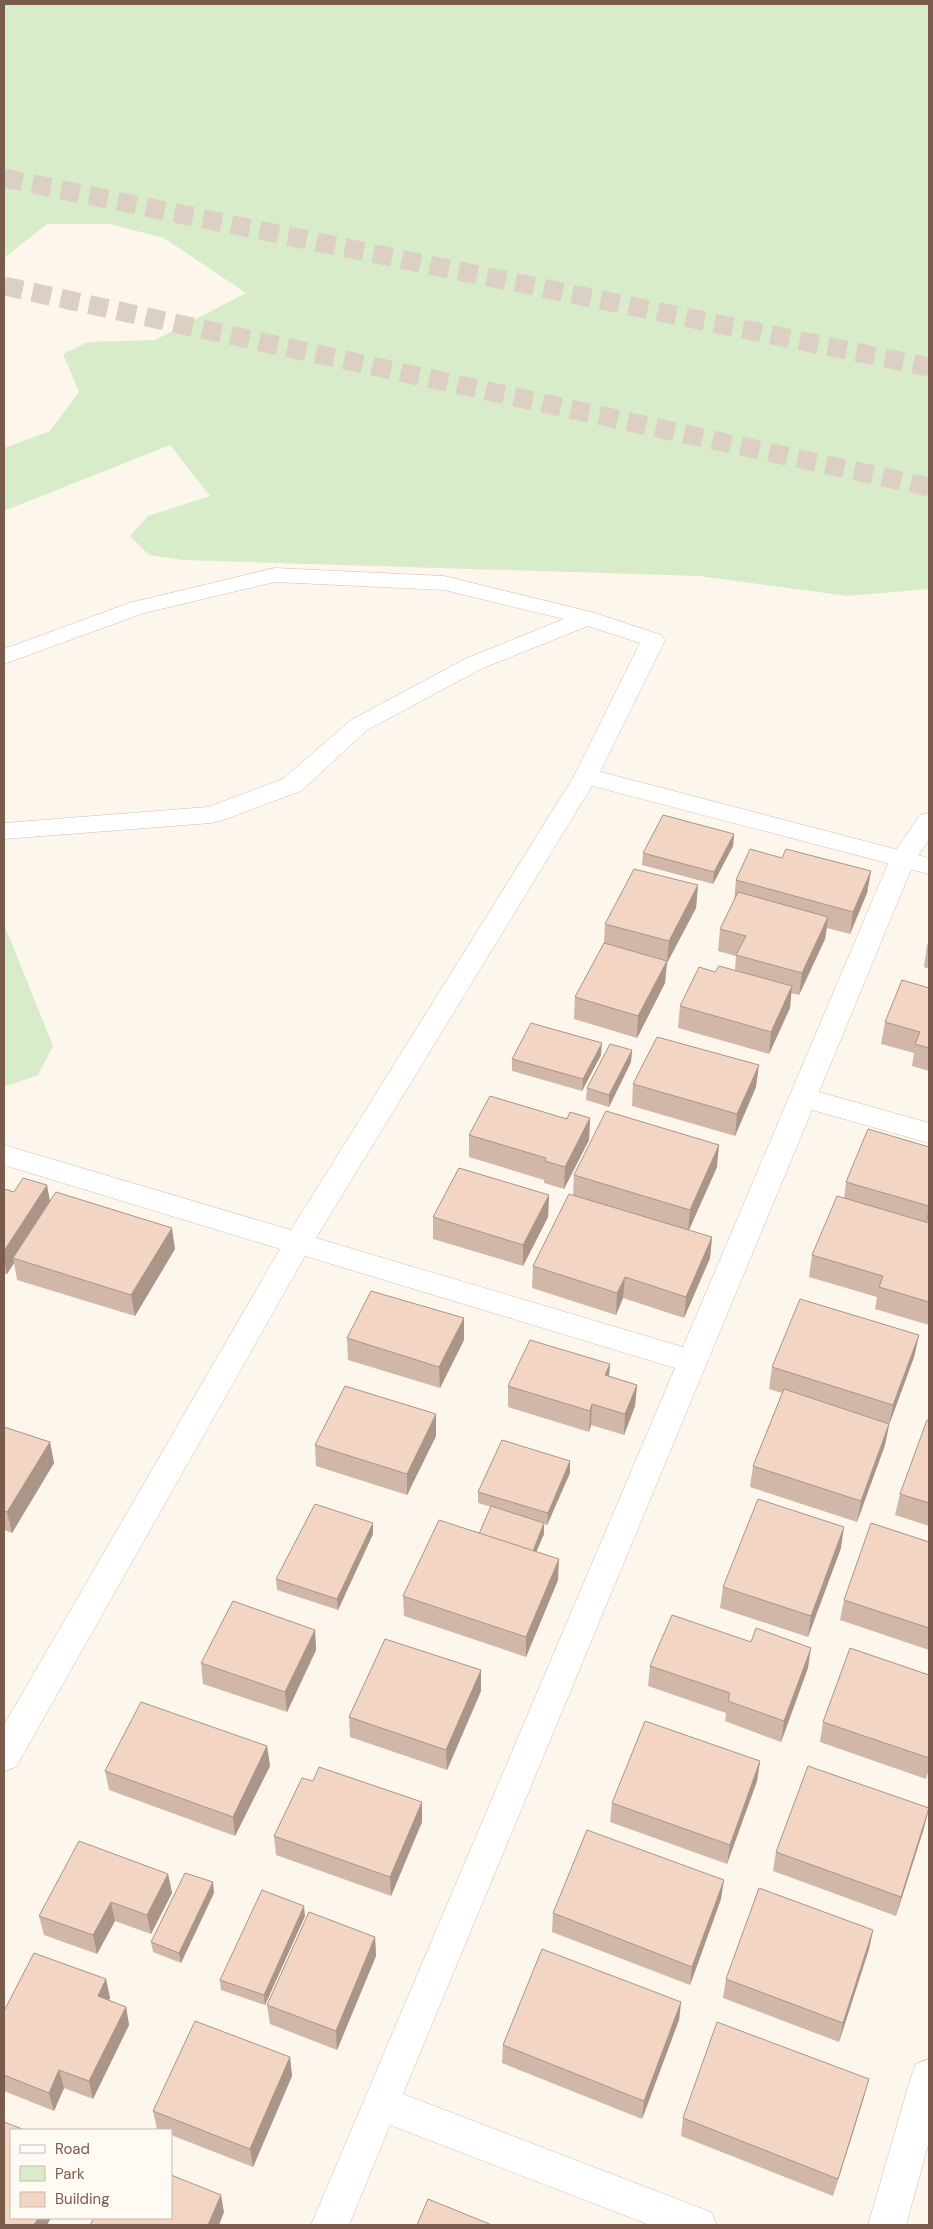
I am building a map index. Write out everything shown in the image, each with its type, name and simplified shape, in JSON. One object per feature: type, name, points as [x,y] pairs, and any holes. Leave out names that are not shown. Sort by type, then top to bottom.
[{"type":"street","points":[[4,657],[137,608],[275,575],[444,583],[587,618],[654,640],[586,776],[299,1242],[4,1756]]},
{"type":"street","points":[[4,832],[211,815],[292,785],[359,725],[475,663],[587,618]]},
{"type":"street","points":[[586,776],[916,862]]},
{"type":"street","points":[[330,2225],[802,1097],[916,862],[929,820]]},
{"type":"street","points":[[802,1097],[929,1133]]},
{"type":"street","points":[[4,1155],[692,1361]]},
{"type":"street","points":[[887,2225],[929,2077]]},
{"type":"street","points":[[380,2103],[698,2225]]},
{"type":"green space","points":[[4,4],[929,4],[929,589],[848,596],[699,576],[183,560],[149,555],[130,536],[148,516],[210,496],[170,445],[4,511],[4,448],[50,431],[79,392],[63,354],[88,342],[155,340],[246,293],[164,238],[109,224],[47,224],[4,258]]},
{"type":"green space","points":[[4,924],[53,1046],[38,1075],[4,1087]]},
{"type":"building","points":[[663,815],[734,834],[714,872],[643,853]]},
{"type":"building","points":[[750,849],[782,858],[786,849],[871,871],[853,912],[736,880]]},
{"type":"building","points":[[634,869],[698,885],[669,941],[605,924]]},
{"type":"building","points":[[738,892],[828,917],[802,973],[736,955],[746,936],[720,929]]},
{"type":"building","points":[[604,943],[667,961],[638,1016],[575,997]]},
{"type":"building","points":[[719,966],[792,986],[771,1032],[680,1006],[699,967],[715,972]]},
{"type":"building","points":[[902,980],[929,988],[929,1048],[915,1044],[920,1032],[885,1022]]},
{"type":"building","points":[[531,1023],[602,1043],[583,1079],[512,1059]]},
{"type":"building","points":[[657,1037],[759,1065],[737,1114],[633,1084]]},
{"type":"building","points":[[610,1044],[632,1050],[609,1095],[587,1088]]},
{"type":"building","points":[[490,1096],[567,1119],[570,1112],[590,1118],[565,1167],[545,1161],[546,1158],[469,1135]]},
{"type":"building","points":[[606,1111],[719,1145],[690,1210],[574,1175]]},
{"type":"building","points":[[868,1129],[929,1147],[929,1206],[846,1182]]},
{"type":"building","points":[[459,1168],[549,1195],[523,1245],[433,1217]]},
{"type":"building","points":[[23,1178],[47,1185],[4,1251],[4,1189],[14,1192]]},
{"type":"building","points":[[56,1192],[172,1228],[131,1295],[13,1258]]},
{"type":"building","points":[[569,1194],[712,1237],[686,1297],[625,1277],[617,1293],[533,1266]]},
{"type":"building","points":[[837,1196],[929,1223],[929,1302],[879,1287],[883,1276],[812,1255]]},
{"type":"building","points":[[371,1291],[464,1318],[439,1367],[347,1338]]},
{"type":"building","points":[[800,1299],[919,1335],[893,1405],[772,1367]]},
{"type":"building","points":[[530,1340],[610,1364],[605,1375],[637,1385],[625,1414],[592,1404],[590,1411],[508,1386]]},
{"type":"building","points":[[345,1386],[436,1414],[407,1474],[315,1445]]},
{"type":"building","points":[[784,1389],[889,1424],[861,1501],[753,1466]]},
{"type":"building","points":[[927,1420],[929,1420],[929,1503],[900,1494]]},
{"type":"building","points":[[4,1427],[50,1442],[7,1512],[4,1511]]},
{"type":"building","points":[[502,1440],[570,1461],[548,1513],[478,1492]]},
{"type":"building","points":[[758,1499],[844,1527],[811,1616],[723,1587]]},
{"type":"building","points":[[315,1504],[373,1523],[337,1599],[276,1579]]},
{"type":"building","points":[[491,1506],[544,1523],[533,1551],[479,1534]]},
{"type":"building","points":[[439,1520],[559,1559],[526,1637],[403,1596]]},
{"type":"building","points":[[871,1523],[929,1542],[929,1628],[844,1600]]},
{"type":"building","points":[[233,1601],[315,1630],[285,1692],[201,1663]]},
{"type":"building","points":[[672,1615],[751,1642],[756,1628],[811,1648],[784,1721],[728,1701],[730,1693],[650,1666]]},
{"type":"building","points":[[385,1639],[481,1670],[446,1750],[349,1717]]},
{"type":"building","points":[[850,1648],[929,1675],[929,1758],[823,1722]]},
{"type":"building","points":[[141,1702],[267,1746],[233,1817],[105,1771]]},
{"type":"building","points":[[645,1721],[760,1761],[730,1845],[612,1803]]},
{"type":"building","points":[[808,1766],[929,1808],[901,1897],[776,1852]]},
{"type":"building","points":[[319,1767],[422,1802],[390,1877],[274,1836],[302,1778],[313,1781]]},
{"type":"building","points":[[587,1830],[724,1880],[692,1967],[553,1913]]},
{"type":"building","points":[[79,1841],[168,1874],[147,1915],[111,1902],[93,1935],[39,1916]]},
{"type":"building","points":[[185,1873],[213,1882],[179,1953],[151,1942]]},
{"type":"building","points":[[759,1888],[873,1930],[843,2023],[726,1979]]},
{"type":"building","points":[[262,1890],[304,1906],[264,1995],[220,1980]]},
{"type":"building","points":[[309,1912],[375,1937],[336,2031],[267,2005]]},
{"type":"building","points":[[542,1949],[681,2002],[644,2101],[503,2045]]},
{"type":"building","points":[[34,1953],[106,1979],[98,1996],[126,2007],[89,2081],[59,2070],[49,2093],[4,2075],[4,2011]]},
{"type":"building","points":[[195,2021],[290,2057],[250,2149],[153,2111]]},
{"type":"building","points":[[717,2022],[869,2079],[838,2179],[683,2118]]},
{"type":"building","points":[[4,2122],[22,2129],[10,2129],[10,2219],[37,2219],[34,2225],[4,2225]]},
{"type":"building","points":[[172,2175],[221,2195],[208,2225],[90,2225],[93,2219],[172,2219]]},
{"type":"building","points":[[428,2199],[492,2225],[417,2225]]},
{"type":"tunnel","points":[[4,178],[929,367]]},
{"type":"tunnel","points":[[4,286],[929,487]]}]
